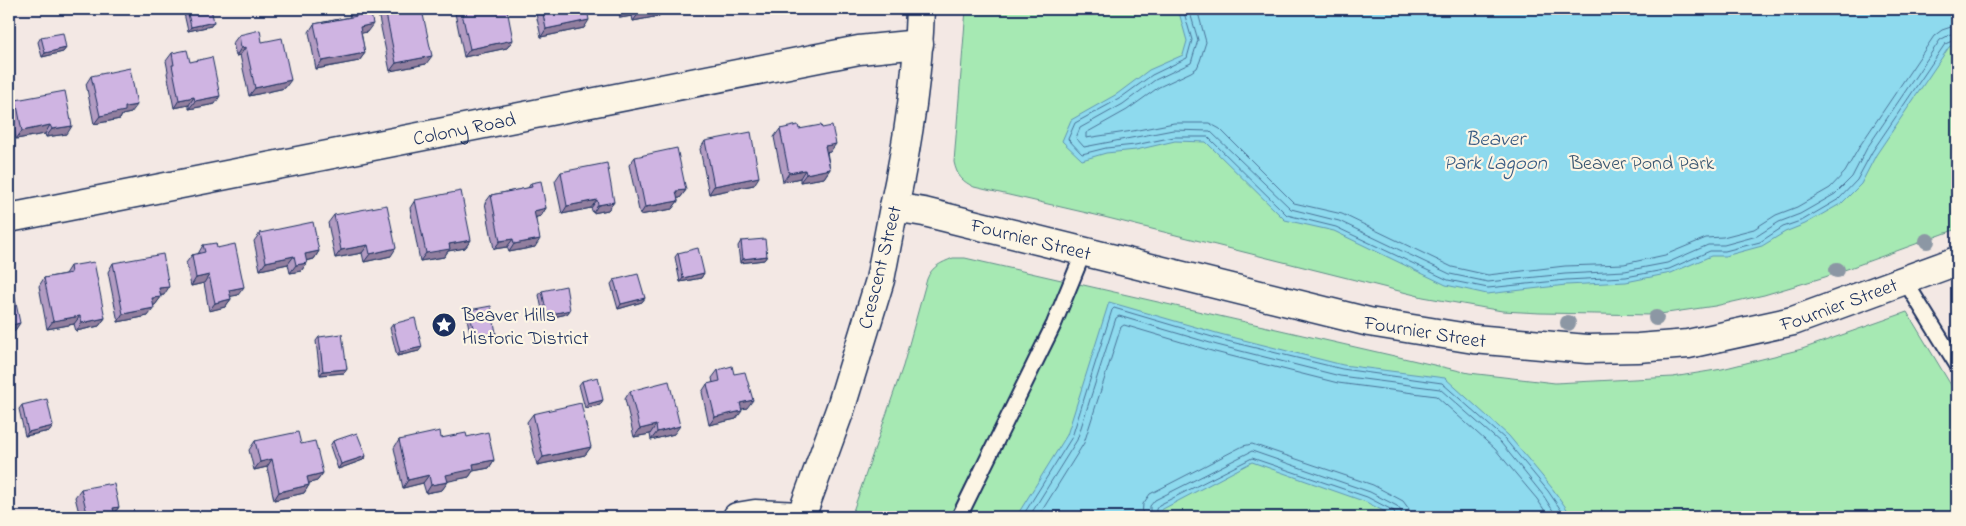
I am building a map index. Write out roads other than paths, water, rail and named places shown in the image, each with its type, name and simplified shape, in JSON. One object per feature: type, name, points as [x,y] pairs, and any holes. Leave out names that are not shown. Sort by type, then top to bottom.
[{"type":"street","name":"Crescent Street","points":[[801,517],[841,408],[880,280],[906,152],[919,44],[920,9]]},
{"type":"street","name":"Colony Road","points":[[9,218],[859,50],[919,44]]},
{"type":"street","name":"Fournier Street","points":[[894,207],[924,212],[1369,322],[1474,340],[1587,349],[1638,348],[1688,344],[1793,321],[1957,261]]},
{"type":"street","points":[[737,517],[755,514],[801,517]]},
{"type":"lane","points":[[958,517],[1054,324],[1084,252]]},
{"type":"lane","points":[[1905,281],[1957,365]]},
{"type":"water","name":"Beaver Park Lagoon","points":[[1178,9],[1957,9],[1957,43],[1949,47],[1876,155],[1861,184],[1842,203],[1805,224],[1785,232],[1762,246],[1725,256],[1711,256],[1671,273],[1626,282],[1566,285],[1487,294],[1446,285],[1334,231],[1285,220],[1206,142],[1175,141],[1136,150],[1106,153],[1082,160],[1062,141],[1071,120],[1117,94],[1149,70],[1183,55],[1187,41]]},
{"type":"water","points":[[1109,302],[1220,334],[1343,365],[1445,378],[1509,436],[1552,488],[1569,512],[1568,517],[1395,517],[1366,502],[1252,462],[1161,510],[1161,517],[1016,517],[1067,435]]},
{"type":"place","name":"Beaver Hills Historic District","points":[[444,325]]},
{"type":"park label","name":"Beaver Pond Park","points":[[1642,162]]}]
